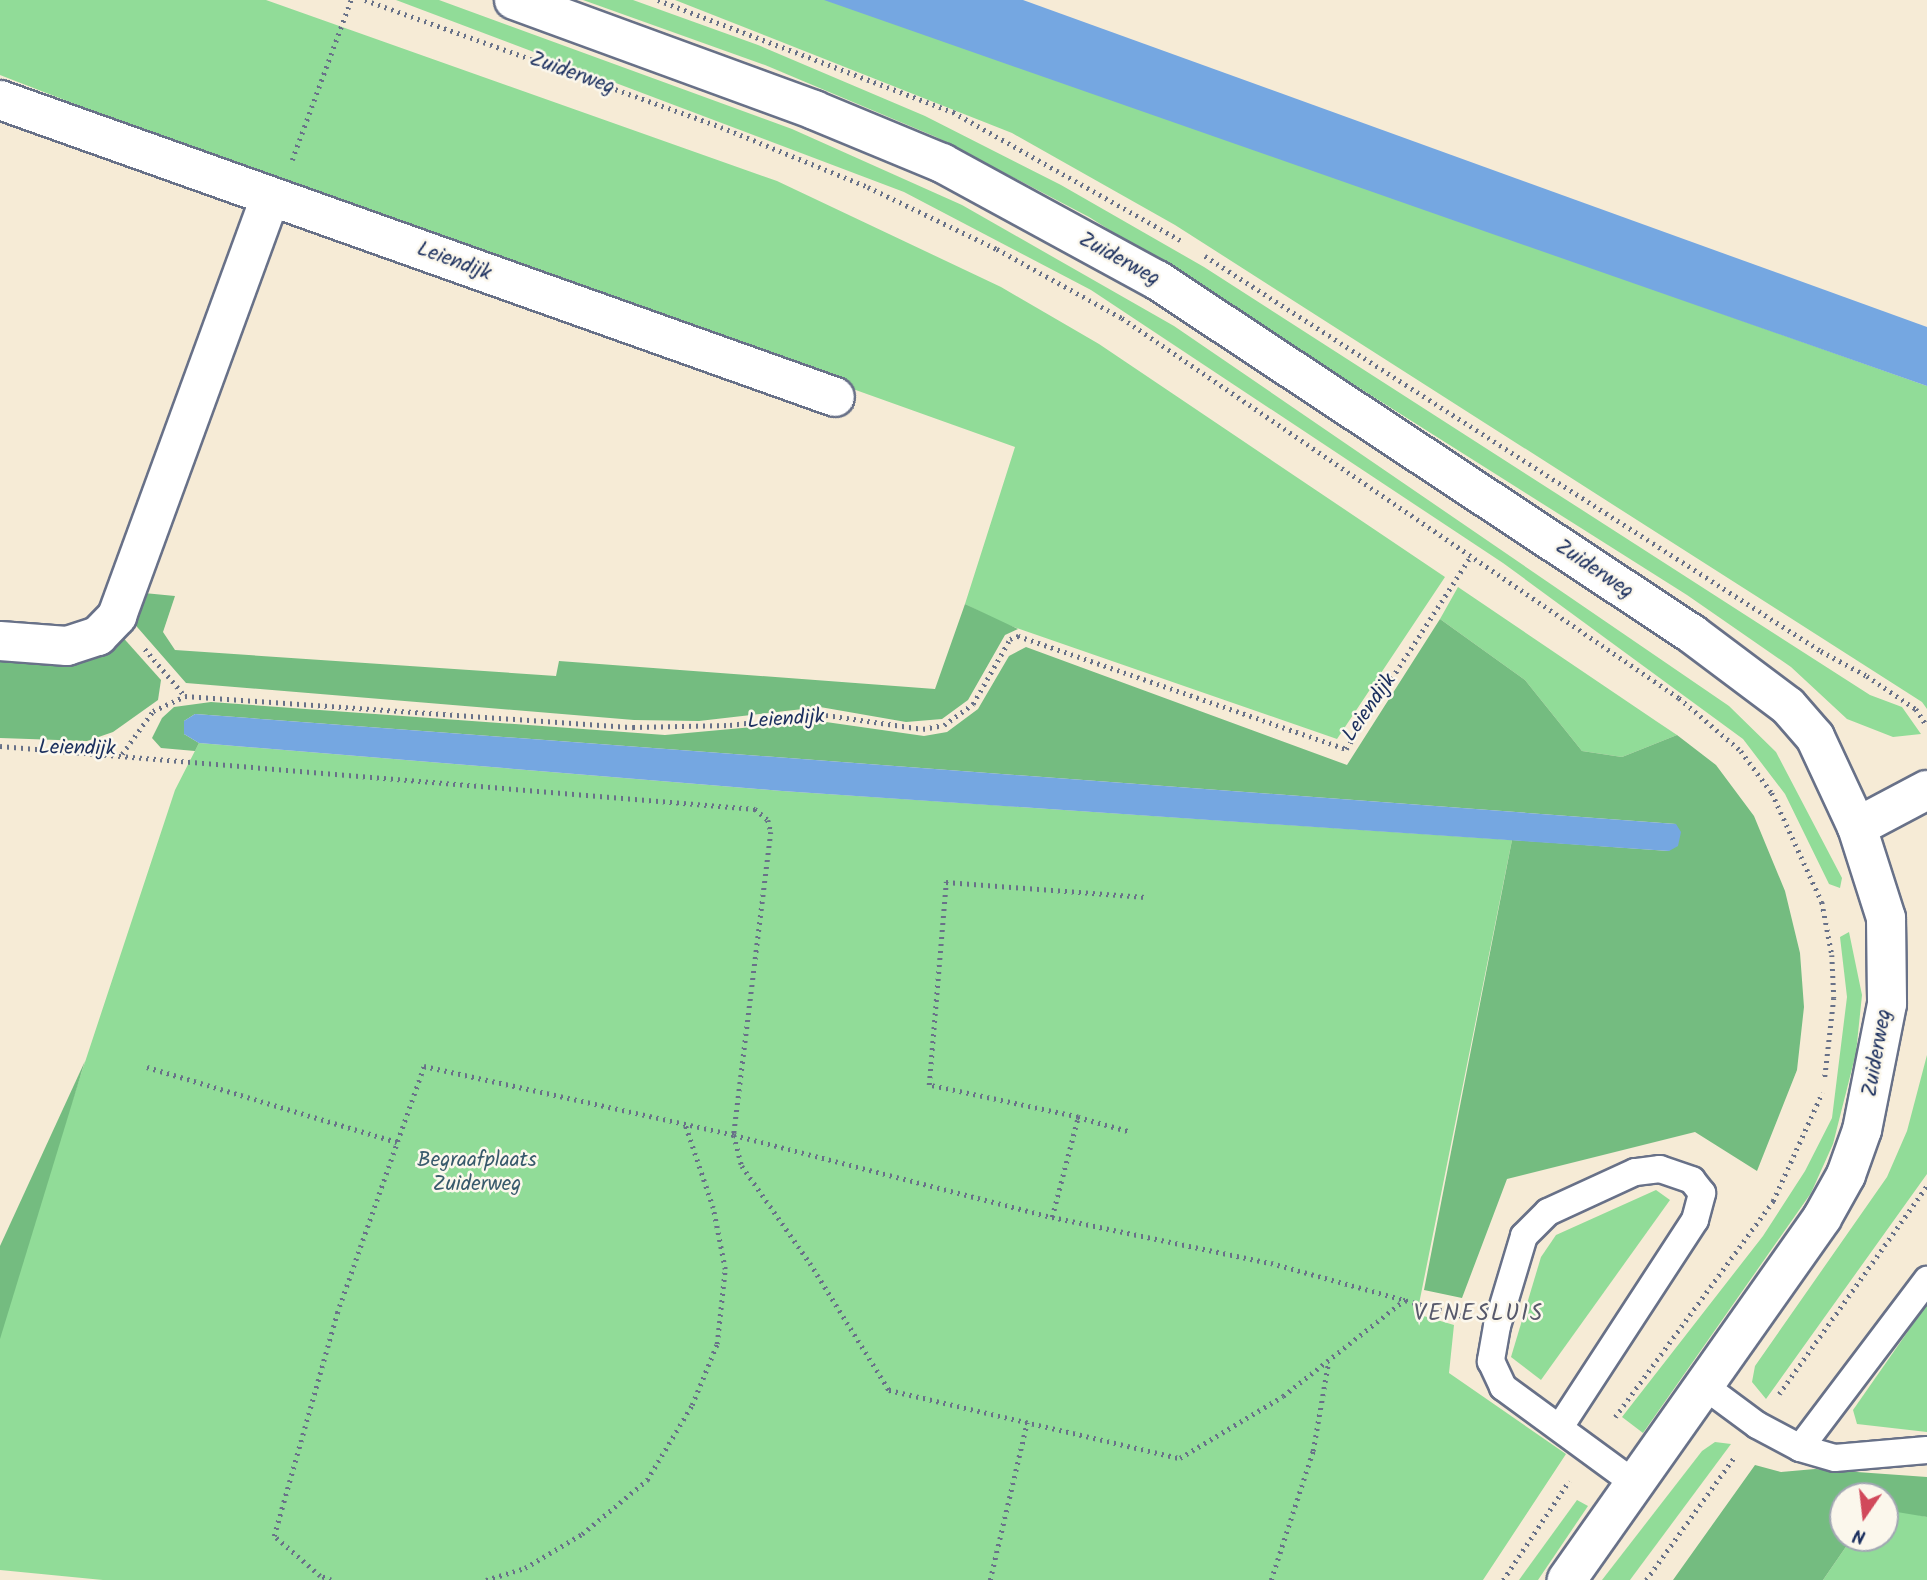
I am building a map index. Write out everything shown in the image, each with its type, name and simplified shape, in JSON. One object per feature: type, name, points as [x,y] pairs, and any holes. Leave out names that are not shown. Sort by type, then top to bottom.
[{"type":"street","name":"Zuiderweg","points":[[514,0],[814,110],[942,163],[1157,280],[1692,634],[1788,706],[1815,737],[1857,827],[1886,918],[1889,949],[1883,1038],[1862,1130],[1835,1197],[1707,1388],[1634,1483],[1567,1580]]},
{"type":"street","name":"Leiendijk","points":[[0,100],[835,397]]},
{"type":"street","points":[[0,641],[76,644],[98,636],[117,616],[270,197]]},
{"type":"street","points":[[1857,827],[1927,790]]},
{"type":"lane","points":[[1560,1427],[1695,1220],[1702,1193],[1692,1180],[1660,1170],[1635,1172],[1548,1212],[1524,1236],[1497,1326],[1493,1372],[1503,1387],[1634,1483]]},
{"type":"lane","points":[[1800,1448],[1927,1280]]},
{"type":"lane","points":[[1707,1388],[1757,1425],[1800,1448],[1835,1458],[1927,1450]]},
{"type":"path","points":[[270,197],[292,159],[351,0]]},
{"type":"path","name":"Zuiderweg","points":[[365,0],[721,127],[868,187],[997,250],[1122,318],[1679,698],[1741,751],[1772,793],[1799,844],[1822,902],[1832,955],[1834,998],[1822,1093],[1773,1200],[1590,1451],[1503,1580]]},
{"type":"path","name":"Leiendijk","points":[[0,746],[122,754],[153,711],[185,696],[633,727],[730,725],[819,714],[923,729],[944,725],[973,704],[1010,639],[1018,636],[1346,749],[1470,557]]},
{"type":"path","points":[[117,616],[185,696]]},
{"type":"path","points":[[122,754],[755,809],[768,820],[771,832],[734,1135],[742,1166],[810,1263],[888,1390],[1180,1458],[1328,1363],[1406,1299]]},
{"type":"path","points":[[1128,1131],[1078,1117],[929,1085],[946,882],[1145,897]]},
{"type":"path","points":[[331,1580],[320,1576],[274,1536],[337,1313],[424,1066],[734,1135],[1052,1217],[1271,1263],[1497,1326]]},
{"type":"path","points":[[147,1067],[397,1142]]},
{"type":"path","points":[[1052,1217],[1078,1117]]},
{"type":"path","points":[[486,1580],[526,1568],[582,1534],[647,1480],[692,1405],[717,1344],[725,1269],[713,1208],[685,1124]]},
{"type":"path","points":[[1646,1580],[1927,1186]]},
{"type":"path","points":[[1271,1580],[1313,1451],[1328,1363]]},
{"type":"path","points":[[990,1580],[1027,1422]]},
{"type":"green space","points":[[0,0],[266,0],[777,181],[1001,287],[1099,344],[1445,577],[1337,739],[1002,623],[965,604],[1015,447],[286,186],[0,75]]},
{"type":"green space","points":[[396,0],[439,0],[792,129],[962,205],[1174,326],[1729,706],[1776,752],[1842,878],[1840,888],[1829,884],[1785,794],[1743,739],[1503,563],[1091,290],[904,192]]},
{"type":"green space","points":[[583,0],[633,0],[758,45],[925,116],[1061,185],[1204,267],[1870,695],[1902,707],[1921,734],[1893,737],[1847,719],[1791,667],[1687,595],[1089,217],[936,137],[765,65]]},
{"type":"green space","points":[[675,0],[835,0],[1927,386],[1927,709],[1922,702],[1175,225],[1012,133]]},
{"type":"green space","points":[[1458,587],[1677,735],[1622,757],[1582,751],[1525,680],[1440,619]]},
{"type":"green space","points":[[144,593],[175,596],[163,632],[175,650],[556,676],[559,661],[935,689],[965,604],[1018,629],[1005,635],[968,700],[942,719],[906,722],[820,707],[699,721],[634,720],[186,683],[131,620]]},
{"type":"green space","points":[[1440,619],[1525,680],[1582,751],[1622,757],[1677,735],[1716,765],[1754,816],[1785,891],[1800,953],[1804,1007],[1797,1070],[1757,1171],[1695,1132],[1507,1179],[1462,1298],[1424,1290],[1512,840],[1669,851],[1676,824],[195,714],[184,721],[184,734],[199,743],[195,751],[161,748],[152,738],[162,718],[174,707],[211,702],[665,735],[819,721],[924,736],[947,732],[978,709],[1009,656],[1026,647],[1347,765]]},
{"type":"green space","points":[[119,633],[161,680],[158,700],[113,732],[87,741],[0,738],[0,654]]},
{"type":"green space","name":"Begraafplaats Zuiderweg","points":[[199,743],[782,791],[1512,840],[1417,1314],[1454,1325],[1449,1373],[1566,1454],[1483,1580],[103,1580],[0,1570],[0,1319],[175,790]]},
{"type":"green space","points":[[1849,932],[1862,995],[1856,1053],[1833,1144],[1811,1193],[1643,1433],[1622,1417],[1763,1236],[1805,1171],[1832,1118],[1847,997],[1840,937]]},
{"type":"green space","points":[[1927,1055],[1927,1174],[1766,1399],[1752,1382],[1755,1366],[1887,1177],[1907,1131]]},
{"type":"green space","points":[[85,1061],[0,1339],[0,1246]]},
{"type":"green space","points":[[1656,1190],[1670,1200],[1541,1380],[1511,1357],[1541,1257],[1556,1235]]},
{"type":"green space","points":[[1927,1304],[1927,1432],[1857,1424],[1853,1410]]},
{"type":"green space","points":[[1715,1442],[1731,1444],[1630,1580],[1602,1580],[1702,1451]]},
{"type":"green space","points":[[1755,1465],[1781,1472],[1815,1469],[1927,1477],[1927,1517],[1899,1512],[1899,1482],[1829,1482],[1829,1552],[1842,1552],[1823,1580],[1673,1580]]},
{"type":"green space","points":[[1577,1500],[1588,1506],[1538,1580],[1519,1580]]},
{"type":"green space","points":[[1899,1510],[1927,1517],[1927,1580],[1823,1580],[1842,1552],[1899,1552]]},
{"type":"water","points":[[824,0],[1023,0],[1927,327],[1927,386]]},
{"type":"water","points":[[195,714],[1676,824],[1681,832],[1678,846],[1669,851],[782,791],[199,743],[184,734],[184,721]]},
{"type":"district","name":"VENESLUIS","points":[[1479,1314]]}]
